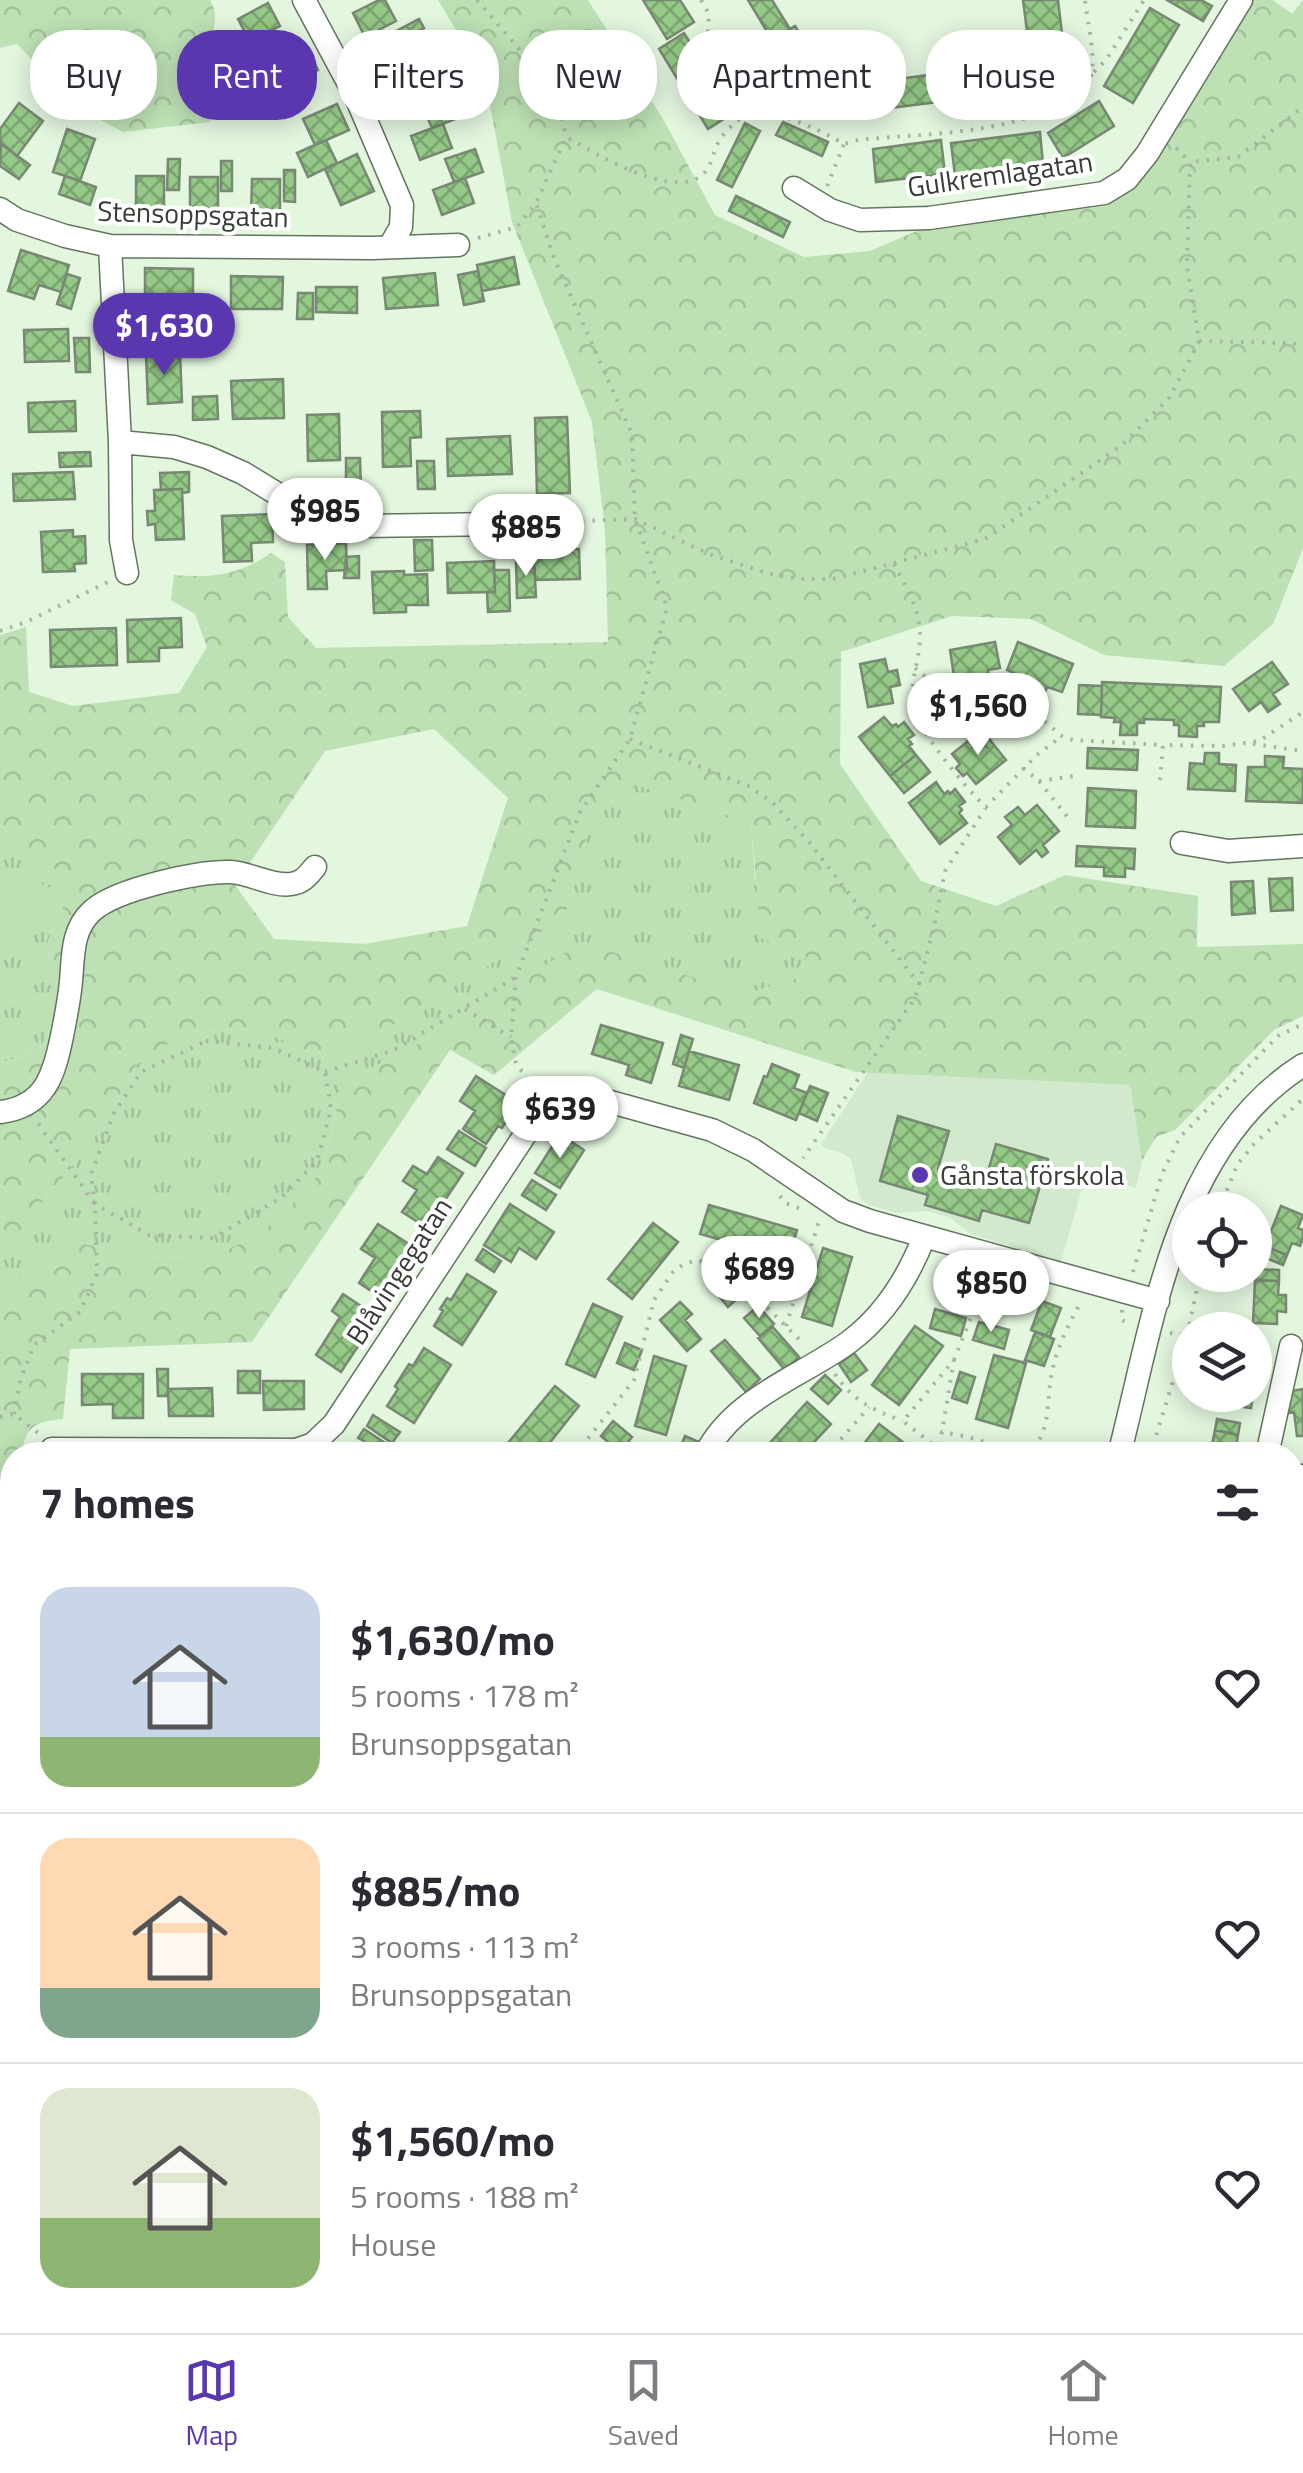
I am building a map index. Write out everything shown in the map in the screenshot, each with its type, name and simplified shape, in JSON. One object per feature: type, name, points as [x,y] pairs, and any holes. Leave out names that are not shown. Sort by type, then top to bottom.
[{"type":"street","points":[[304,0],[356,98],[402,205],[400,227],[390,246]]},
{"type":"street","name":"Gulkremlagatan","points":[[794,188],[830,210],[860,220],[928,218],[1104,193],[1127,179],[1147,154],[1241,0]]},
{"type":"street","name":"Stensoppsgatan","points":[[0,209],[18,220],[65,236],[110,246],[458,245]]},
{"type":"street","points":[[110,246],[121,540],[128,573]]},
{"type":"street","points":[[120,442],[174,447],[207,457],[243,472],[296,506],[362,526],[499,524]]},
{"type":"street","points":[[1182,843],[1228,851],[1303,846]]},
{"type":"street","points":[[0,1112],[25,1105],[45,1088],[56,1062],[78,930],[101,903],[203,874],[234,872],[288,885],[304,880],[315,867]]},
{"type":"street","points":[[1121,1442],[1180,1228],[1205,1174],[1234,1127],[1264,1095],[1303,1065]]},
{"type":"street","points":[[550,1103],[568,1096],[589,1096],[712,1130],[753,1150],[843,1210],[870,1221],[1158,1301]]},
{"type":"street","name":"Blåvingegatan","points":[[315,1442],[334,1424],[538,1114],[550,1103]]},
{"type":"street","points":[[713,1442],[744,1409],[850,1340],[887,1305],[914,1263],[924,1237]]},
{"type":"street","points":[[1270,1442],[1291,1346]]},
{"type":"path","points":[[458,245],[517,227],[536,203],[566,137],[558,104],[542,76],[477,0]]},
{"type":"path","points":[[701,0],[709,14],[708,30]]},
{"type":"path","points":[[1085,0],[1089,30]]},
{"type":"path","points":[[1091,76],[1106,60],[1144,0]]},
{"type":"path","points":[[1091,50],[1091,76]]},
{"type":"path","points":[[499,524],[636,519],[709,554],[767,574],[799,580],[833,579],[985,539],[1121,446],[1169,398],[1199,341],[1187,266],[1190,162],[1238,156],[1303,107]]},
{"type":"path","points":[[566,137],[632,171],[662,181],[687,183],[705,173],[719,141],[737,120]]},
{"type":"path","points":[[792,120],[844,144],[1023,120]]},
{"type":"path","points":[[820,204],[844,144]]},
{"type":"path","points":[[536,203],[554,258],[632,434],[636,519],[667,607],[630,739],[580,812],[516,976],[512,1037],[516,1064],[550,1103]]},
{"type":"path","points":[[1199,341],[1303,345]]},
{"type":"path","points":[[894,564],[917,613],[920,638],[912,697],[916,714],[959,778],[986,807]]},
{"type":"path","points":[[0,631],[128,573]]},
{"type":"path","points":[[916,668],[951,698],[1007,700],[1038,716],[1062,736],[1083,742],[1202,747],[1249,743],[1303,751]]},
{"type":"path","points":[[1249,743],[1271,734],[1303,712]]},
{"type":"path","points":[[802,1210],[785,1203],[780,1194],[915,998],[945,870],[986,807],[1023,768],[1062,736]]},
{"type":"path","points":[[630,739],[748,786],[771,801],[809,842],[919,984]]},
{"type":"path","points":[[1160,780],[1163,745]]},
{"type":"path","points":[[1023,768],[1039,781],[1070,820]]},
{"type":"path","points":[[1039,781],[1074,776]]},
{"type":"path","points":[[14,1414],[34,1345],[80,1312],[97,1274],[91,1174],[114,1113],[141,1072],[206,1041],[274,1048],[324,1072],[394,1050],[516,976]]},
{"type":"path","points":[[465,1009],[512,1037]]},
{"type":"path","points":[[25,1105],[95,1204],[149,1236],[213,1238],[281,1198],[317,1161],[331,1109],[324,1072]]},
{"type":"path","points":[[1226,1192],[1238,1165],[1254,1144],[1303,1100]]},
{"type":"path","points":[[786,1326],[820,1217]]},
{"type":"path","points":[[585,1442],[634,1380],[654,1300],[673,1272],[698,1260],[734,1274],[806,1346],[824,1358],[859,1402],[903,1421],[927,1442]]},
{"type":"path","points":[[1038,1442],[1046,1421],[1053,1364],[1083,1298],[1072,1294]]},
{"type":"path","points":[[940,1442],[954,1360],[974,1310]]},
{"type":"path","points":[[903,1421],[954,1360]]},
{"type":"path","points":[[1154,1442],[1172,1388]]},
{"type":"path","points":[[838,1442],[869,1407]]},
{"type":"path","points":[[0,1417],[14,1414],[46,1442]]},
{"type":"path","points":[[942,1432],[984,1442]]},
{"type":"shaded area","points":[[868,1072],[1130,1085],[1142,1162],[1136,1188],[1086,1174],[1061,1262],[971,1234],[949,1217],[926,1211],[895,1213],[867,1204],[860,1198],[851,1159],[821,1144]]},
{"type":"green space","points":[[0,0],[210,0],[215,14],[213,30],[177,30],[177,120],[211,120],[123,132],[101,120],[157,120],[157,30],[30,30],[30,57],[17,44],[0,48]]},
{"type":"green space","points":[[438,0],[588,0],[607,30],[519,30],[519,120],[657,120],[657,109],[715,215],[804,257],[870,251],[933,224],[1107,199],[1251,0],[1273,0],[1292,14],[1303,0],[1303,548],[1273,624],[1224,666],[1104,655],[1031,619],[952,616],[841,652],[840,764],[921,881],[996,906],[1065,875],[1198,896],[1197,947],[1303,944],[1303,1016],[1274,1030],[1175,1130],[1156,1137],[1142,1161],[1130,1085],[856,1072],[597,989],[494,1075],[450,1050],[252,1342],[70,1349],[63,1419],[33,1427],[25,1442],[0,1442],[0,1285],[80,1243],[140,1255],[194,1257],[220,1252],[245,1241],[270,1225],[319,1173],[342,1083],[465,1020],[581,942],[746,994],[801,977],[806,957],[761,938],[751,823],[628,782],[589,827],[565,917],[389,1027],[326,1058],[254,1028],[186,1032],[137,1064],[90,1145],[38,1207],[16,1253],[0,1261],[0,1062],[43,1046],[60,1000],[48,941],[72,887],[62,872],[0,846],[0,635],[26,627],[29,692],[73,706],[179,693],[207,647],[195,614],[171,600],[174,575],[224,574],[271,553],[285,562],[288,617],[316,648],[608,642],[605,530],[592,422],[512,222],[493,120],[499,120],[499,30],[456,30]],"holes":[[[434,729],[508,798],[467,926],[364,944],[274,939],[235,885],[325,751]]]},
{"type":"green space","points":[[628,782],[751,823],[755,879],[806,957],[801,977],[746,994],[581,942],[465,1020],[342,1083],[319,1173],[270,1225],[245,1241],[220,1252],[194,1257],[140,1255],[80,1243],[0,1285],[0,1261],[16,1252],[38,1207],[90,1145],[137,1064],[186,1032],[254,1028],[326,1058],[389,1027],[565,917],[589,827]]},
{"type":"green space","points":[[0,846],[62,872],[72,887],[48,941],[60,1000],[43,1046],[0,1062]]},
{"type":"green space","points":[[0,866],[53,889],[28,945],[0,933]]},
{"type":"building","points":[[385,0],[396,21],[379,30],[362,30],[353,13]]},
{"type":"building","points":[[643,0],[680,0],[694,22],[667,39]]},
{"type":"building","points":[[748,0],[772,0],[790,29],[766,30]]},
{"type":"building","points":[[1023,0],[1058,0],[1062,30],[1027,30]]},
{"type":"building","points":[[1167,0],[1201,0],[1212,6],[1203,21]]},
{"type":"building","points":[[268,3],[280,26],[272,30],[244,30],[238,19]]},
{"type":"building","points":[[1150,8],[1179,25],[1133,103],[1104,86]]},
{"type":"building","points":[[419,19],[424,28],[420,30],[398,30]]},
{"type":"building","points":[[677,37],[677,78],[659,49]]},
{"type":"building","points":[[926,75],[926,104],[906,106],[906,78]]},
{"type":"building","points":[[1099,101],[1114,126],[1063,158],[1048,133],[1069,120],[1091,120],[1091,106]]},
{"type":"building","points":[[19,103],[30,111],[30,120],[43,121],[17,156],[0,143],[0,129]]},
{"type":"building","points":[[337,104],[337,120],[344,120],[349,130],[315,145],[303,120],[317,120],[317,113]]},
{"type":"building","points":[[428,120],[453,120],[432,128]]},
{"type":"building","points":[[702,120],[722,120],[708,129]]},
{"type":"building","points":[[783,122],[828,142],[822,156],[776,135]]},
{"type":"building","points":[[745,123],[760,131],[732,187],[717,180]]},
{"type":"building","points":[[443,124],[452,148],[420,160],[411,136]]},
{"type":"building","points":[[67,129],[95,139],[80,181],[53,172]]},
{"type":"building","points":[[1040,132],[1043,164],[955,175],[951,143]]},
{"type":"building","points":[[326,140],[337,163],[308,177],[297,153]]},
{"type":"building","points":[[941,140],[945,174],[876,182],[873,149]]},
{"type":"building","points":[[1,144],[30,165],[19,179],[0,166]]},
{"type":"building","points":[[475,149],[483,172],[454,182],[445,159]]},
{"type":"building","points":[[357,154],[374,191],[341,205],[325,169]]},
{"type":"building","points":[[168,159],[180,159],[179,190],[167,190]]},
{"type":"building","points":[[221,161],[232,161],[232,191],[221,191]]},
{"type":"building","points":[[284,170],[295,170],[295,202],[284,201]]},
{"type":"building","points":[[65,176],[96,187],[90,205],[59,194]]},
{"type":"building","points":[[136,176],[164,176],[164,213],[136,213]]},
{"type":"building","points":[[190,177],[218,177],[218,214],[190,214]]},
{"type":"building","points":[[465,178],[474,203],[442,215],[433,190]]},
{"type":"building","points":[[252,179],[280,179],[280,216],[251,216]]},
{"type":"building","points":[[736,196],[790,222],[783,237],[729,211]]},
{"type":"building","points":[[21,250],[69,265],[61,292],[39,285],[34,299],[8,291]]},
{"type":"building","points":[[514,257],[519,284],[482,291],[477,265]]},
{"type":"building","points":[[145,268],[193,269],[193,305],[145,305]]},
{"type":"building","points":[[478,271],[484,301],[464,305],[458,275]]},
{"type":"building","points":[[435,273],[438,305],[386,309],[383,278]]},
{"type":"building","points":[[67,274],[80,278],[71,309],[57,304]]},
{"type":"building","points":[[231,276],[283,277],[282,309],[231,309]]},
{"type":"building","points":[[316,287],[357,287],[357,313],[316,312]]},
{"type":"building","points":[[298,293],[313,293],[313,319],[297,319]]},
{"type":"building","points":[[68,329],[69,361],[25,362],[24,330]]},
{"type":"building","points":[[74,338],[89,338],[90,372],[76,372]]},
{"type":"building","points":[[180,353],[182,402],[148,404],[146,355]]},
{"type":"building","points":[[283,379],[284,418],[233,419],[231,381]]},
{"type":"building","points":[[217,396],[218,419],[193,420],[193,397]]},
{"type":"building","points":[[75,401],[76,431],[29,432],[28,403]]},
{"type":"building","points":[[420,411],[421,437],[410,438],[411,466],[383,467],[382,412]]},
{"type":"building","points":[[339,414],[340,460],[308,461],[307,415]]},
{"type":"building","points":[[567,417],[570,493],[537,494],[535,418]]},
{"type":"building","points":[[510,436],[512,474],[448,476],[447,439]]},
{"type":"building","points":[[90,452],[91,466],[60,467],[59,453]]},
{"type":"building","points":[[346,458],[360,458],[361,489],[346,489]]},
{"type":"building","points":[[417,461],[434,461],[435,489],[418,489]]},
{"type":"building","points":[[73,472],[75,499],[14,501],[13,474]]},
{"type":"building","points":[[189,472],[189,492],[161,490],[160,473]]},
{"type":"building","points":[[182,489],[184,539],[156,540],[155,524],[148,525],[147,511],[155,511],[154,490]]},
{"type":"building","points":[[272,514],[273,542],[251,543],[252,561],[224,562],[222,516]]},
{"type":"building","points":[[73,530],[73,537],[85,536],[86,563],[74,564],[75,571],[43,572],[41,532]]},
{"type":"building","points":[[414,540],[432,540],[433,570],[415,571]]},
{"type":"building","points":[[346,543],[347,570],[326,571],[327,589],[308,589],[307,545]]},
{"type":"building","points":[[579,549],[580,579],[535,580],[534,551]]},
{"type":"building","points":[[359,556],[359,578],[344,578],[346,557]]},
{"type":"building","points":[[534,560],[536,597],[517,598],[516,561]]},
{"type":"building","points":[[494,561],[495,592],[448,593],[447,563]]},
{"type":"building","points":[[494,570],[509,570],[510,611],[488,612],[487,592],[495,592]]},
{"type":"building","points":[[404,571],[404,575],[427,574],[428,605],[406,605],[406,612],[374,613],[372,572]]},
{"type":"building","points":[[181,618],[182,647],[159,648],[159,661],[128,662],[127,620]]},
{"type":"building","points":[[116,628],[117,665],[51,667],[50,630]]},
{"type":"building","points":[[995,642],[1000,668],[988,670],[990,681],[971,685],[969,674],[954,676],[950,650]]},
{"type":"building","points":[[1018,642],[1073,664],[1062,692],[1047,687],[1045,692],[1040,690],[1035,703],[1019,696],[1024,684],[1018,682],[1021,676],[1007,670]]},
{"type":"building","points":[[885,659],[888,672],[897,670],[900,685],[890,687],[893,703],[868,707],[860,664]]},
{"type":"building","points":[[1272,662],[1288,684],[1273,694],[1280,704],[1268,712],[1261,702],[1249,711],[1233,689]]},
{"type":"building","points":[[1102,682],[1221,687],[1219,722],[1197,726],[1197,737],[1179,736],[1179,725],[1174,725],[1174,720],[1144,719],[1144,723],[1137,723],[1137,735],[1120,735],[1121,722],[1101,717]]},
{"type":"building","points":[[1079,685],[1102,686],[1101,715],[1078,714]]},
{"type":"building","points":[[884,717],[892,726],[904,722],[914,735],[908,739],[916,755],[890,776],[859,737]]},
{"type":"building","points":[[982,730],[1006,760],[976,784],[956,768],[960,764],[952,754]]},
{"type":"building","points":[[1088,748],[1138,750],[1137,770],[1087,768]]},
{"type":"building","points":[[1205,753],[1219,753],[1219,764],[1236,765],[1235,791],[1188,789],[1190,763],[1204,764]]},
{"type":"building","points":[[916,755],[930,772],[904,793],[890,776]]},
{"type":"building","points":[[1265,756],[1284,757],[1283,768],[1303,769],[1303,803],[1246,801],[1248,767],[1265,767]]},
{"type":"building","points":[[936,782],[944,794],[955,789],[965,802],[959,806],[959,813],[967,823],[940,844],[909,803]]},
{"type":"building","points":[[1088,788],[1136,791],[1135,828],[1086,826]]},
{"type":"building","points":[[1037,805],[1059,831],[1043,845],[1048,852],[1042,857],[1036,850],[1020,864],[998,837],[1012,825],[1005,817],[1018,807],[1025,815]]},
{"type":"building","points":[[1077,846],[1135,849],[1134,869],[1125,868],[1125,877],[1104,876],[1104,867],[1076,866]]},
{"type":"building","points":[[1292,878],[1293,910],[1271,911],[1269,879]]},
{"type":"building","points":[[1253,881],[1255,913],[1232,915],[1231,882]]},
{"type":"building","points":[[601,1025],[663,1043],[651,1083],[626,1075],[629,1065],[592,1054]]},
{"type":"building","points":[[681,1035],[693,1039],[684,1068],[673,1064]]},
{"type":"building","points":[[689,1051],[739,1065],[729,1100],[679,1086]]},
{"type":"building","points":[[772,1064],[799,1075],[794,1088],[807,1093],[796,1120],[754,1103]]},
{"type":"building","points":[[476,1076],[518,1103],[486,1144],[463,1129],[475,1111],[460,1101]]},
{"type":"building","points":[[810,1086],[828,1093],[817,1121],[799,1113]]},
{"type":"building","name":"Gånsta förskola","points":[[898,1116],[949,1131],[938,1169],[985,1182],[996,1144],[1048,1159],[1029,1223],[982,1210],[979,1221],[925,1205],[928,1195],[880,1181]]},
{"type":"building","points":[[459,1131],[486,1148],[475,1166],[447,1149]]},
{"type":"building","points":[[560,1134],[584,1150],[560,1188],[535,1173]]},
{"type":"building","points":[[438,1157],[463,1173],[443,1203],[451,1208],[435,1233],[402,1212],[417,1190],[403,1181],[413,1166],[427,1174]]},
{"type":"building","points":[[532,1180],[556,1195],[546,1210],[522,1195]]},
{"type":"building","points":[[510,1204],[554,1232],[536,1259],[519,1248],[511,1262],[484,1245]]},
{"type":"building","points":[[709,1205],[797,1230],[788,1259],[700,1234]]},
{"type":"building","points":[[1281,1206],[1303,1215],[1298,1228],[1303,1230],[1300,1246],[1292,1243],[1287,1255],[1272,1249],[1272,1228]]},
{"type":"building","points":[[653,1223],[678,1242],[632,1299],[608,1279]]},
{"type":"building","points":[[378,1224],[420,1251],[387,1302],[359,1283],[375,1258],[361,1249]]},
{"type":"building","points":[[823,1248],[852,1257],[832,1326],[802,1317]]},
{"type":"building","points":[[483,1249],[501,1261],[494,1272],[476,1260]]},
{"type":"building","points":[[1272,1249],[1287,1255],[1283,1265],[1272,1260]]},
{"type":"building","points":[[760,1267],[784,1275],[779,1292],[754,1284]]},
{"type":"building","points":[[1272,1270],[1279,1270],[1279,1281],[1272,1281]]},
{"type":"building","points":[[467,1274],[496,1292],[462,1345],[434,1326],[443,1311],[440,1309],[447,1298],[451,1300]]},
{"type":"building","points":[[1272,1281],[1279,1281],[1278,1295],[1286,1295],[1286,1312],[1277,1311],[1277,1324],[1272,1324],[1272,1312],[1254,1312],[1254,1292],[1272,1292]]},
{"type":"building","points":[[728,1283],[740,1296],[728,1307],[716,1293]]},
{"type":"building","points":[[343,1294],[367,1310],[358,1324],[368,1331],[341,1372],[316,1355],[340,1317],[332,1311]]},
{"type":"building","points":[[1042,1301],[1061,1308],[1050,1337],[1031,1330]]},
{"type":"building","points":[[680,1302],[692,1314],[685,1320],[701,1339],[687,1351],[660,1320]]},
{"type":"building","points":[[593,1304],[622,1317],[595,1377],[566,1364]]},
{"type":"building","points":[[758,1306],[774,1324],[760,1336],[744,1318]]},
{"type":"building","points":[[935,1309],[966,1318],[961,1336],[930,1328]]},
{"type":"building","points":[[979,1322],[1009,1330],[1004,1349],[973,1340]]},
{"type":"building","points":[[772,1326],[799,1357],[785,1370],[758,1338]]},
{"type":"building","points":[[915,1326],[943,1346],[899,1405],[872,1385]]},
{"type":"building","points":[[1035,1332],[1054,1339],[1044,1366],[1025,1360]]},
{"type":"building","points":[[725,1340],[760,1379],[746,1392],[711,1351]]},
{"type":"building","points":[[625,1343],[642,1350],[634,1370],[617,1363]]},
{"type":"building","points":[[424,1348],[451,1365],[414,1423],[387,1406],[409,1364],[413,1366]]},
{"type":"building","points":[[854,1353],[867,1370],[851,1382],[839,1364]]},
{"type":"building","points":[[994,1355],[1026,1363],[1008,1428],[976,1419]]},
{"type":"building","points":[[654,1356],[686,1366],[666,1435],[635,1426]]},
{"type":"building","points":[[157,1369],[168,1369],[168,1396],[158,1396]]},
{"type":"building","points":[[238,1371],[260,1371],[260,1393],[238,1393]]},
{"type":"building","points":[[960,1372],[975,1377],[967,1403],[952,1398]]},
{"type":"building","points":[[82,1374],[143,1374],[143,1418],[113,1418],[113,1404],[82,1405]]},
{"type":"building","points":[[825,1375],[841,1390],[828,1404],[811,1389]]},
{"type":"building","points":[[263,1381],[304,1381],[304,1409],[264,1410]]},
{"type":"building","points":[[555,1386],[579,1406],[550,1442],[509,1442]]},
{"type":"building","points":[[212,1388],[213,1416],[169,1416],[168,1389]]},
{"type":"building","points":[[1303,1389],[1303,1436],[1297,1436],[1286,1392]]},
{"type":"building","points":[[807,1402],[831,1424],[814,1442],[771,1442]]},
{"type":"building","points":[[373,1415],[400,1432],[391,1442],[367,1426]]},
{"type":"building","points":[[1217,1419],[1240,1423],[1238,1435],[1215,1430]]},
{"type":"building","points":[[613,1421],[632,1437],[628,1442],[608,1442],[601,1436]]},
{"type":"building","points":[[879,1424],[903,1442],[865,1442]]},
{"type":"building","points":[[364,1429],[384,1442],[363,1442],[358,1438]]},
{"type":"building","points":[[1215,1430],[1238,1435],[1237,1442],[1213,1442]]},
{"type":"place","name":"Gånsta förskola","points":[[920,1175]]}]
